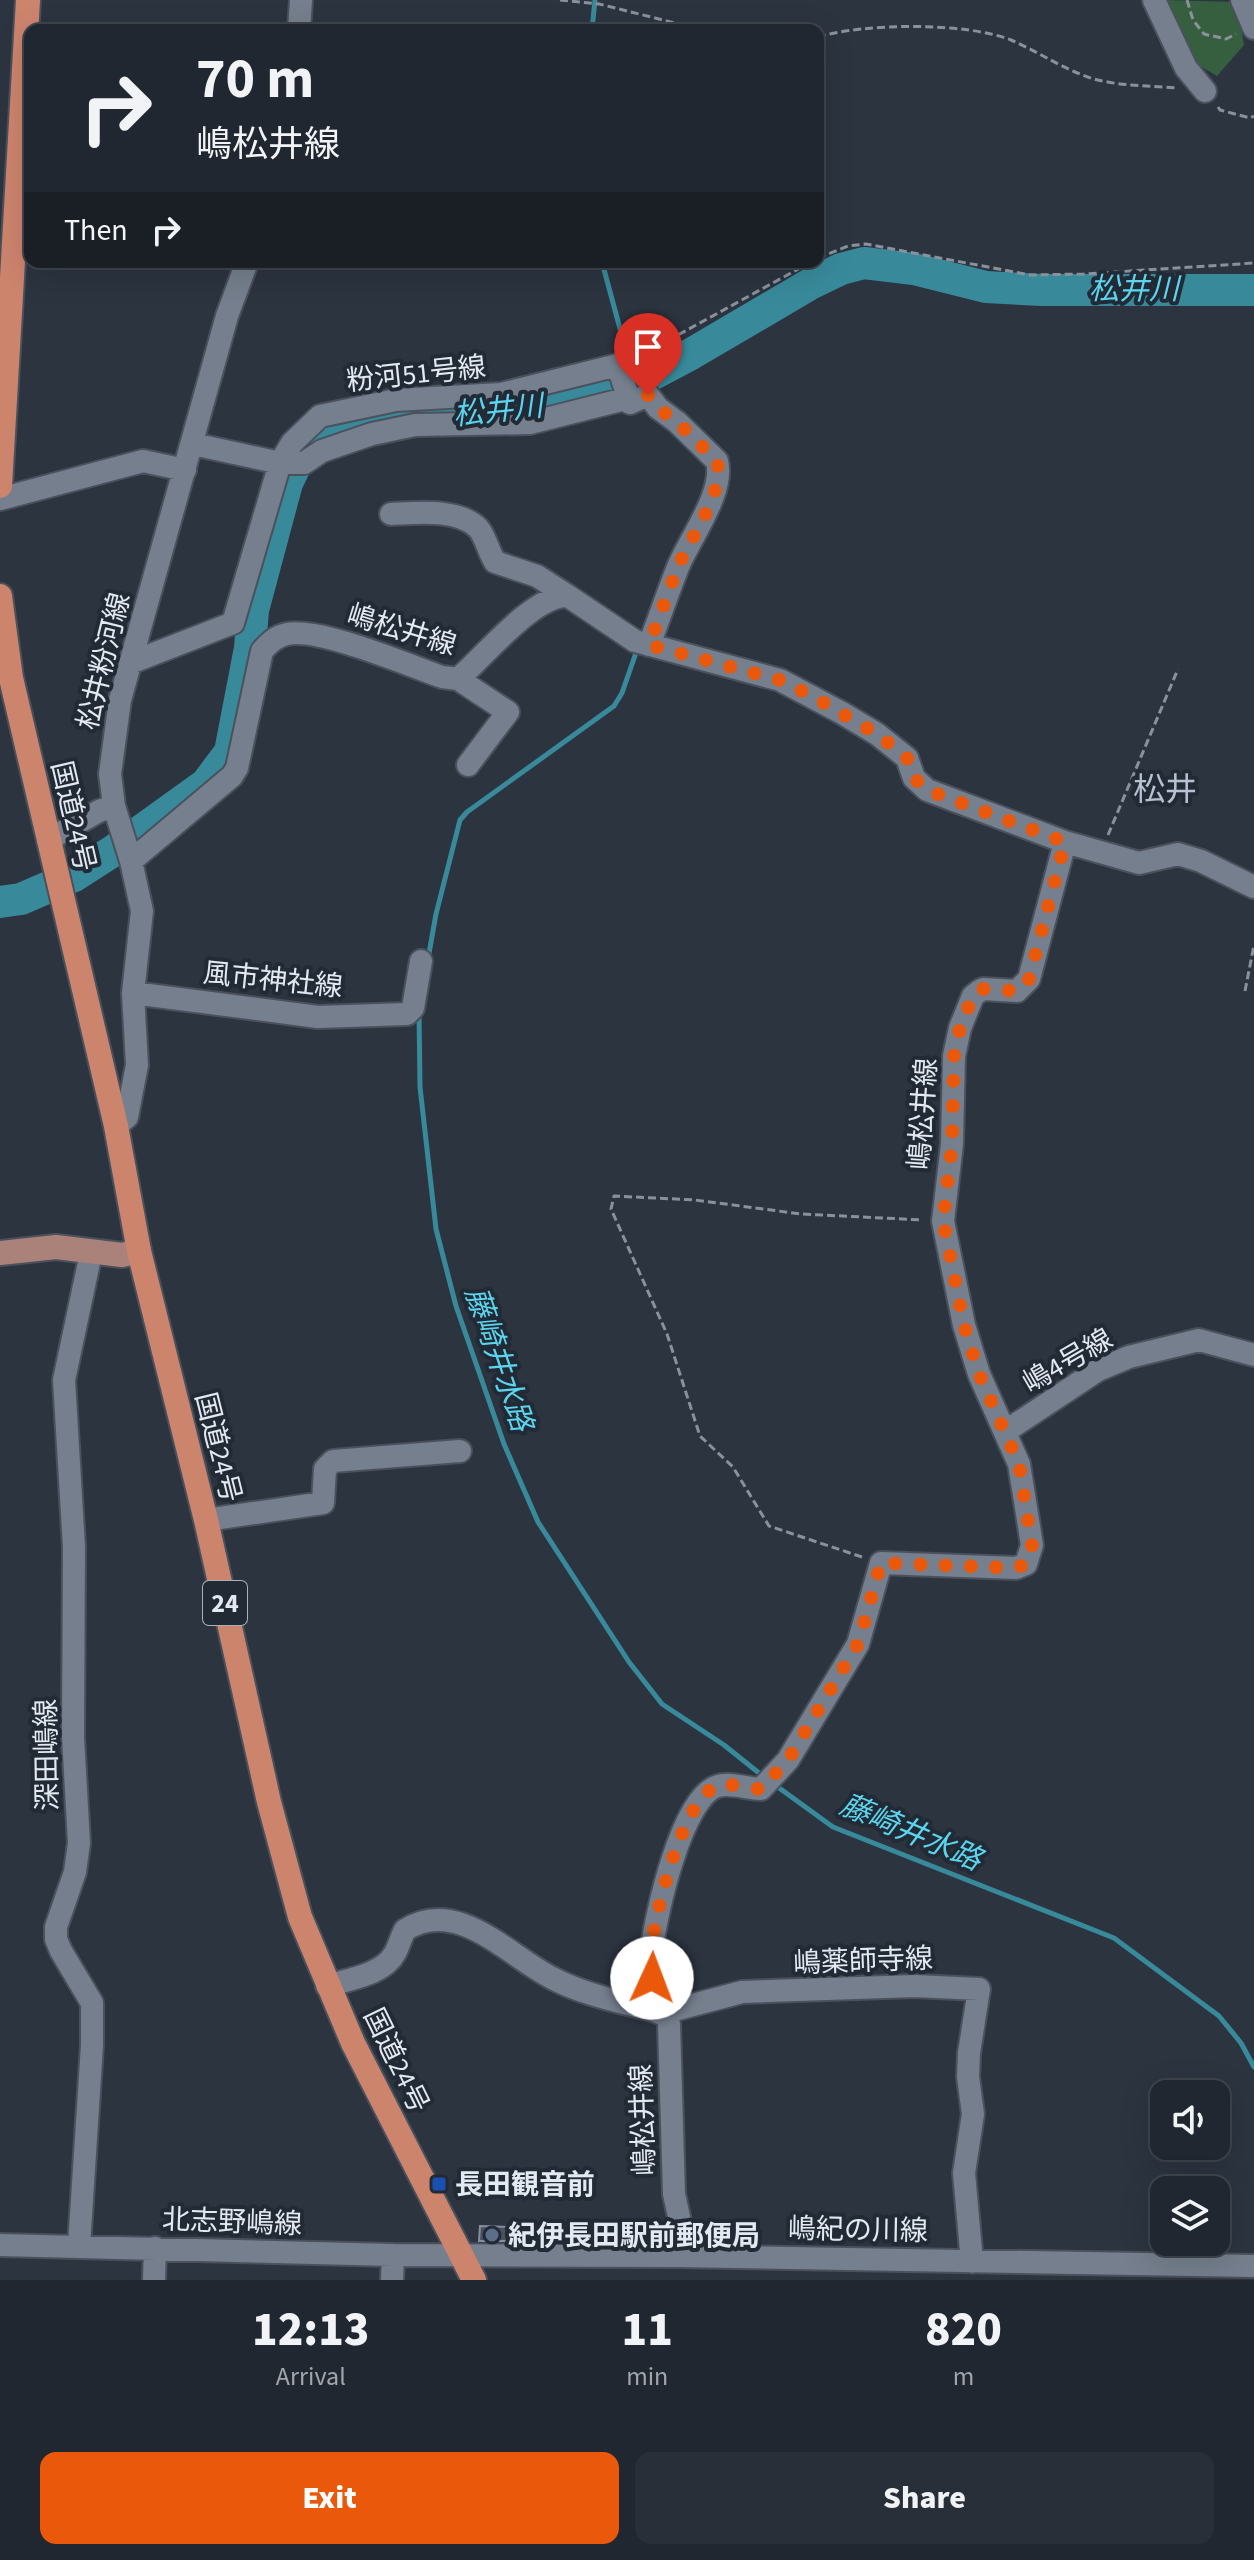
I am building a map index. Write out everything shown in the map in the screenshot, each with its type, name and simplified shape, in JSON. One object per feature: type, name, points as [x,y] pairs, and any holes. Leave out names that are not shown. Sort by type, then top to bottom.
[{"type":"highway","points":[[27,24],[28,0]]},
{"type":"highway","points":[[0,486],[24,69]]},
{"type":"highway","name":"国道24号","points":[[0,596],[11,678],[116,1126],[139,1251],[206,1520],[269,1802],[300,1917],[327,1986],[474,2280]]},
{"type":"main road","points":[[0,1253],[56,1247],[122,1255],[139,1251]]},
{"type":"street","points":[[299,24],[301,0]]},
{"type":"street","points":[[1154,0],[1186,68],[1205,91]]},
{"type":"street","points":[[1242,0],[1254,27]]},
{"type":"street","name":"松井粉河線","points":[[116,1126],[127,1117],[137,1065],[133,993],[142,911],[114,810],[110,774],[112,745],[130,663],[227,316],[245,268]]},
{"type":"street","points":[[622,365],[629,400]]},
{"type":"street","name":"粉河51号線","points":[[289,463],[292,443],[320,416],[396,400],[501,394],[622,365]]},
{"type":"street","points":[[193,444],[289,463],[372,434],[415,425],[530,423],[648,395],[658,408],[717,461],[719,470],[714,493],[643,643]]},
{"type":"street","points":[[0,499],[143,461],[185,470]]},
{"type":"street","points":[[130,663],[233,623],[289,463]]},
{"type":"street","points":[[391,514],[429,513],[461,518],[477,527],[495,562],[537,576],[643,643],[780,680],[877,734],[907,758],[914,778],[927,790],[1065,842],[1139,863],[1178,854],[1201,861],[1254,887]]},
{"type":"street","name":"嶋松井線","points":[[129,857],[232,776],[237,768],[262,651],[271,641],[283,635],[316,634],[442,677],[458,679],[528,612],[546,599],[568,596]]},
{"type":"street","points":[[458,679],[508,712],[468,765]]},
{"type":"street","points":[[50,846],[99,811],[114,810]]},
{"type":"street","name":"嶋松井線","points":[[677,2256],[681,2226],[674,2194],[669,2024],[667,2016],[655,2011],[653,2004],[651,1952],[681,1831],[707,1792],[718,1786],[761,1789],[770,1781],[814,1719],[858,1644],[881,1563],[1016,1568],[1026,1564],[1032,1545],[1019,1464],[979,1374],[964,1325],[943,1221],[953,1133],[954,1056],[960,1028],[973,996],[978,992],[983,989],[1017,991],[1029,979],[1065,842]]},
{"type":"street","name":"風市神社線","points":[[133,993],[318,1017],[407,1014],[413,1008],[421,961]]},
{"type":"street","name":"深田嶋線","points":[[79,2246],[92,2003],[61,1951],[56,1939],[56,1927],[75,1872],[79,1843],[73,1737],[74,1547],[64,1380],[91,1253]]},
{"type":"street","name":"嶋4号線","points":[[1006,1431],[1098,1370],[1141,1353],[1199,1340],[1254,1355]]},
{"type":"street","points":[[206,1520],[323,1503],[325,1469],[333,1461],[460,1451]]},
{"type":"street","name":"嶋薬師寺線","points":[[327,1986],[375,1971],[395,1953],[405,1930],[418,1921],[429,1919],[455,1921],[493,1939],[512,1955],[556,1980],[655,2011],[670,2011],[742,1992],[915,1986],[979,1989],[969,2053],[968,2077],[973,2114],[964,2173],[972,2262]]},
{"type":"street","name":"北志野嶋線","points":[[0,2245],[462,2256]]},
{"type":"street","points":[[154,2280],[155,2248]]},
{"type":"street","points":[[392,2280],[393,2255]]},
{"type":"street","name":"嶋紀の川線","points":[[462,2256],[677,2256],[1252,2266]]},
{"type":"path","points":[[560,0],[599,4],[679,24]]},
{"type":"path","points":[[1187,0],[1193,20],[1204,34],[1226,39],[1254,27]]},
{"type":"path","points":[[824,36],[857,28],[961,29],[1010,40],[1075,73],[1098,80],[1205,91],[1220,110],[1250,118],[1254,116]]},
{"type":"path","points":[[824,255],[866,244],[1030,275],[1254,263]]},
{"type":"path","points":[[622,365],[800,268]]},
{"type":"path","points":[[1101,852],[1178,669]]},
{"type":"path","points":[[1245,991],[1254,945]]},
{"type":"path","points":[[881,1563],[769,1526],[733,1467],[700,1436],[667,1334],[611,1209],[614,1196],[695,1200],[801,1214],[943,1221]]},
{"type":"green space","points":[[1164,0],[1237,2],[1244,45],[1217,76],[1190,60]]},
{"type":"building","points":[[480,2226],[511,2227],[510,2241],[479,2241]]},
{"type":"waterway","name":"藤崎井水路","points":[[593,24],[595,0]]},
{"type":"waterway","name":"松井川","points":[[0,902],[21,899],[74,876],[113,851],[206,784],[230,752],[250,648],[253,610],[287,483],[299,458],[311,444],[346,427],[373,422],[535,408],[621,391],[812,283],[841,269],[864,263],[914,269],[986,287],[1254,290]]},
{"type":"waterway","name":"藤崎井水路","points":[[604,268],[626,351]]},
{"type":"waterway","name":"藤崎井水路","points":[[428,959],[460,820],[614,706],[622,693],[638,647]]},
{"type":"waterway","name":"藤崎井水路","points":[[419,1012],[420,1087],[436,1229],[456,1306],[504,1444],[538,1522],[629,1662],[662,1704],[724,1745],[764,1777]]},
{"type":"waterway","name":"藤崎井水路","points":[[775,1785],[833,1827],[1114,1938],[1219,2016],[1241,2043],[1254,2067]]},
{"type":"place","name":"長田観音前","points":[[439,2184]]},
{"type":"place","name":"紀伊長田駅前郵便局","points":[[492,2235]]},
{"type":"district","name":"松井","points":[[1165,789]]},
{"type":"route","points":[[648,395],[658,408],[717,461],[719,470],[714,493],[679,565],[649,645],[780,680],[877,734],[907,758],[914,778],[927,790],[975,811],[1065,842],[1029,979],[1017,991],[983,989],[978,992],[973,996],[960,1028],[954,1056],[952,1144],[943,1221],[964,1325],[979,1374],[1019,1464],[1032,1545],[1030,1555],[1026,1564],[1016,1568],[881,1563],[858,1644],[788,1760],[761,1789],[718,1786],[707,1792],[681,1831],[655,1929],[651,1952],[652,1978]]}]
